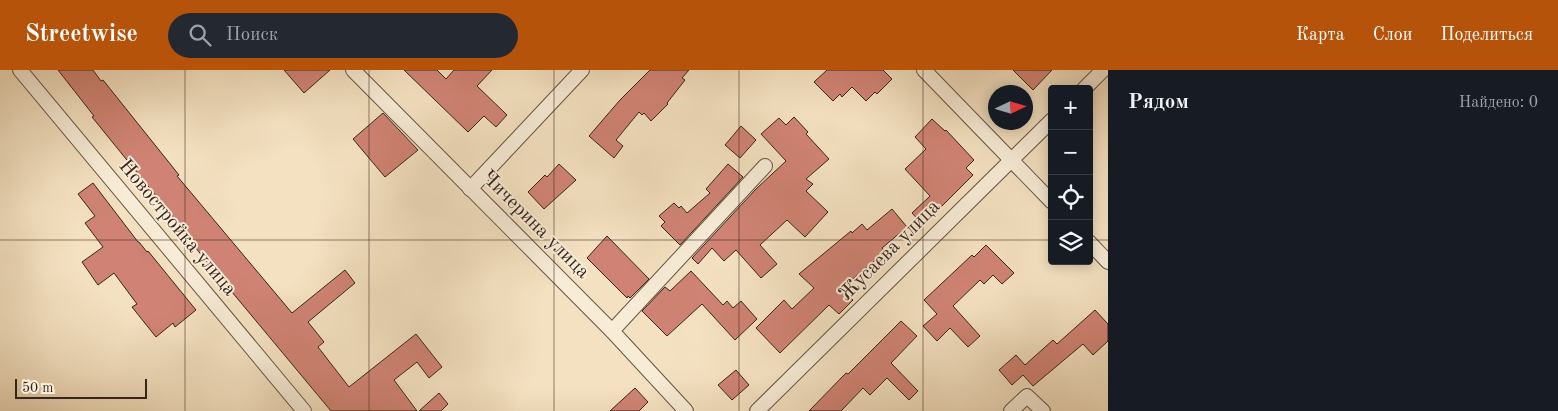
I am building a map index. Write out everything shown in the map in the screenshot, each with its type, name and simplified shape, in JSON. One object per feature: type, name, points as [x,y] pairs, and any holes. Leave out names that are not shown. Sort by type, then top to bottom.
[{"type":"street","name":"Новостройка улица","points":[[20,70],[304,411]]},
{"type":"street","name":"Чичерина улица","points":[[353,70],[612,331],[686,411]]},
{"type":"street","points":[[470,189],[582,70]]},
{"type":"street","points":[[924,70],[1048,198]]},
{"type":"street","points":[[1088,85],[1103,70]]},
{"type":"street","name":"Жусаева улица","points":[[758,411],[1011,158],[1048,124]]},
{"type":"street","points":[[612,331],[765,166]]},
{"type":"street","points":[[1093,246],[1108,262]]},
{"type":"street","points":[[1011,411],[1027,396],[1043,411]]},
{"type":"building","points":[[58,70],[93,70],[101,81],[103,80],[179,175],[177,176],[292,313],[345,270],[355,283],[308,322],[324,342],[318,347],[349,387],[416,334],[442,367],[429,378],[417,362],[394,380],[417,411],[331,411],[207,262],[178,223],[92,117],[94,116]]},
{"type":"building","points":[[284,70],[330,70],[304,93]]},
{"type":"building","points":[[404,70],[437,70],[446,79],[454,70],[492,70],[477,86],[507,115],[496,127],[484,116],[468,132]]},
{"type":"building","points":[[650,70],[689,70],[682,78],[685,80],[668,104],[651,121],[644,113],[642,115],[639,112],[616,140],[623,146],[614,158],[589,136],[620,100]]},
{"type":"building","points":[[827,70],[883,70],[892,79],[877,94],[875,92],[866,101],[852,87],[842,97],[840,94],[833,101],[814,82]]},
{"type":"building","points":[[1013,70],[1052,70],[1033,90],[1033,85],[1028,85]]},
{"type":"building","points":[[383,113],[418,150],[385,177],[353,139]]},
{"type":"building","points":[[794,117],[808,132],[806,134],[829,159],[806,179],[813,184],[806,191],[828,212],[805,237],[787,220],[760,245],[777,264],[761,278],[736,250],[724,261],[712,248],[698,264],[692,258],[756,189],[786,161],[761,134],[779,118],[786,125]]},
{"type":"building","points":[[932,119],[946,130],[974,160],[966,168],[973,175],[923,225],[912,213],[930,196],[905,169],[926,149],[915,137]]},
{"type":"building","points":[[741,126],[756,140],[740,158],[725,145]]},
{"type":"building","points":[[559,164],[576,180],[544,209],[528,192],[545,175],[547,177]]},
{"type":"building","points":[[728,164],[743,177],[680,245],[661,226],[665,222],[659,216],[674,203],[679,208],[681,206],[687,213],[710,193],[706,189]]},
{"type":"building","points":[[93,183],[138,242],[148,251],[196,310],[175,327],[173,323],[156,337],[132,307],[137,304],[114,273],[98,285],[82,262],[103,247],[85,223],[95,216],[78,194]]},
{"type":"building","points":[[892,209],[907,227],[882,248],[885,252],[842,288],[853,300],[839,314],[829,305],[780,353],[756,328],[784,300],[792,309],[814,288],[799,274],[851,231],[852,233],[862,224],[867,230]]},
{"type":"building","points":[[607,236],[649,279],[630,298],[628,296],[627,298],[587,258]]},
{"type":"building","points":[[986,245],[1014,273],[1002,284],[993,275],[984,284],[980,280],[953,306],[980,336],[968,347],[950,328],[937,341],[923,326],[937,314],[924,300],[972,255],[974,257]]},
{"type":"building","points":[[691,271],[723,305],[727,301],[733,308],[741,301],[757,319],[735,340],[702,304],[667,336],[642,311],[665,287],[670,291]]},
{"type":"building","points":[[1095,310],[1108,324],[1108,341],[1093,355],[1083,344],[1033,386],[1023,375],[1012,385],[999,370],[1016,355],[1025,365],[1053,340],[1057,344]]},
{"type":"building","points":[[901,321],[917,336],[891,363],[918,391],[909,400],[887,378],[870,395],[863,388],[841,411],[809,411],[846,373],[848,374]]},
{"type":"building","points":[[736,370],[749,385],[732,400],[718,385]]},
{"type":"building","points":[[635,388],[648,402],[639,411],[610,411]]},
{"type":"building","points":[[439,393],[448,404],[441,411],[419,411]]}]
